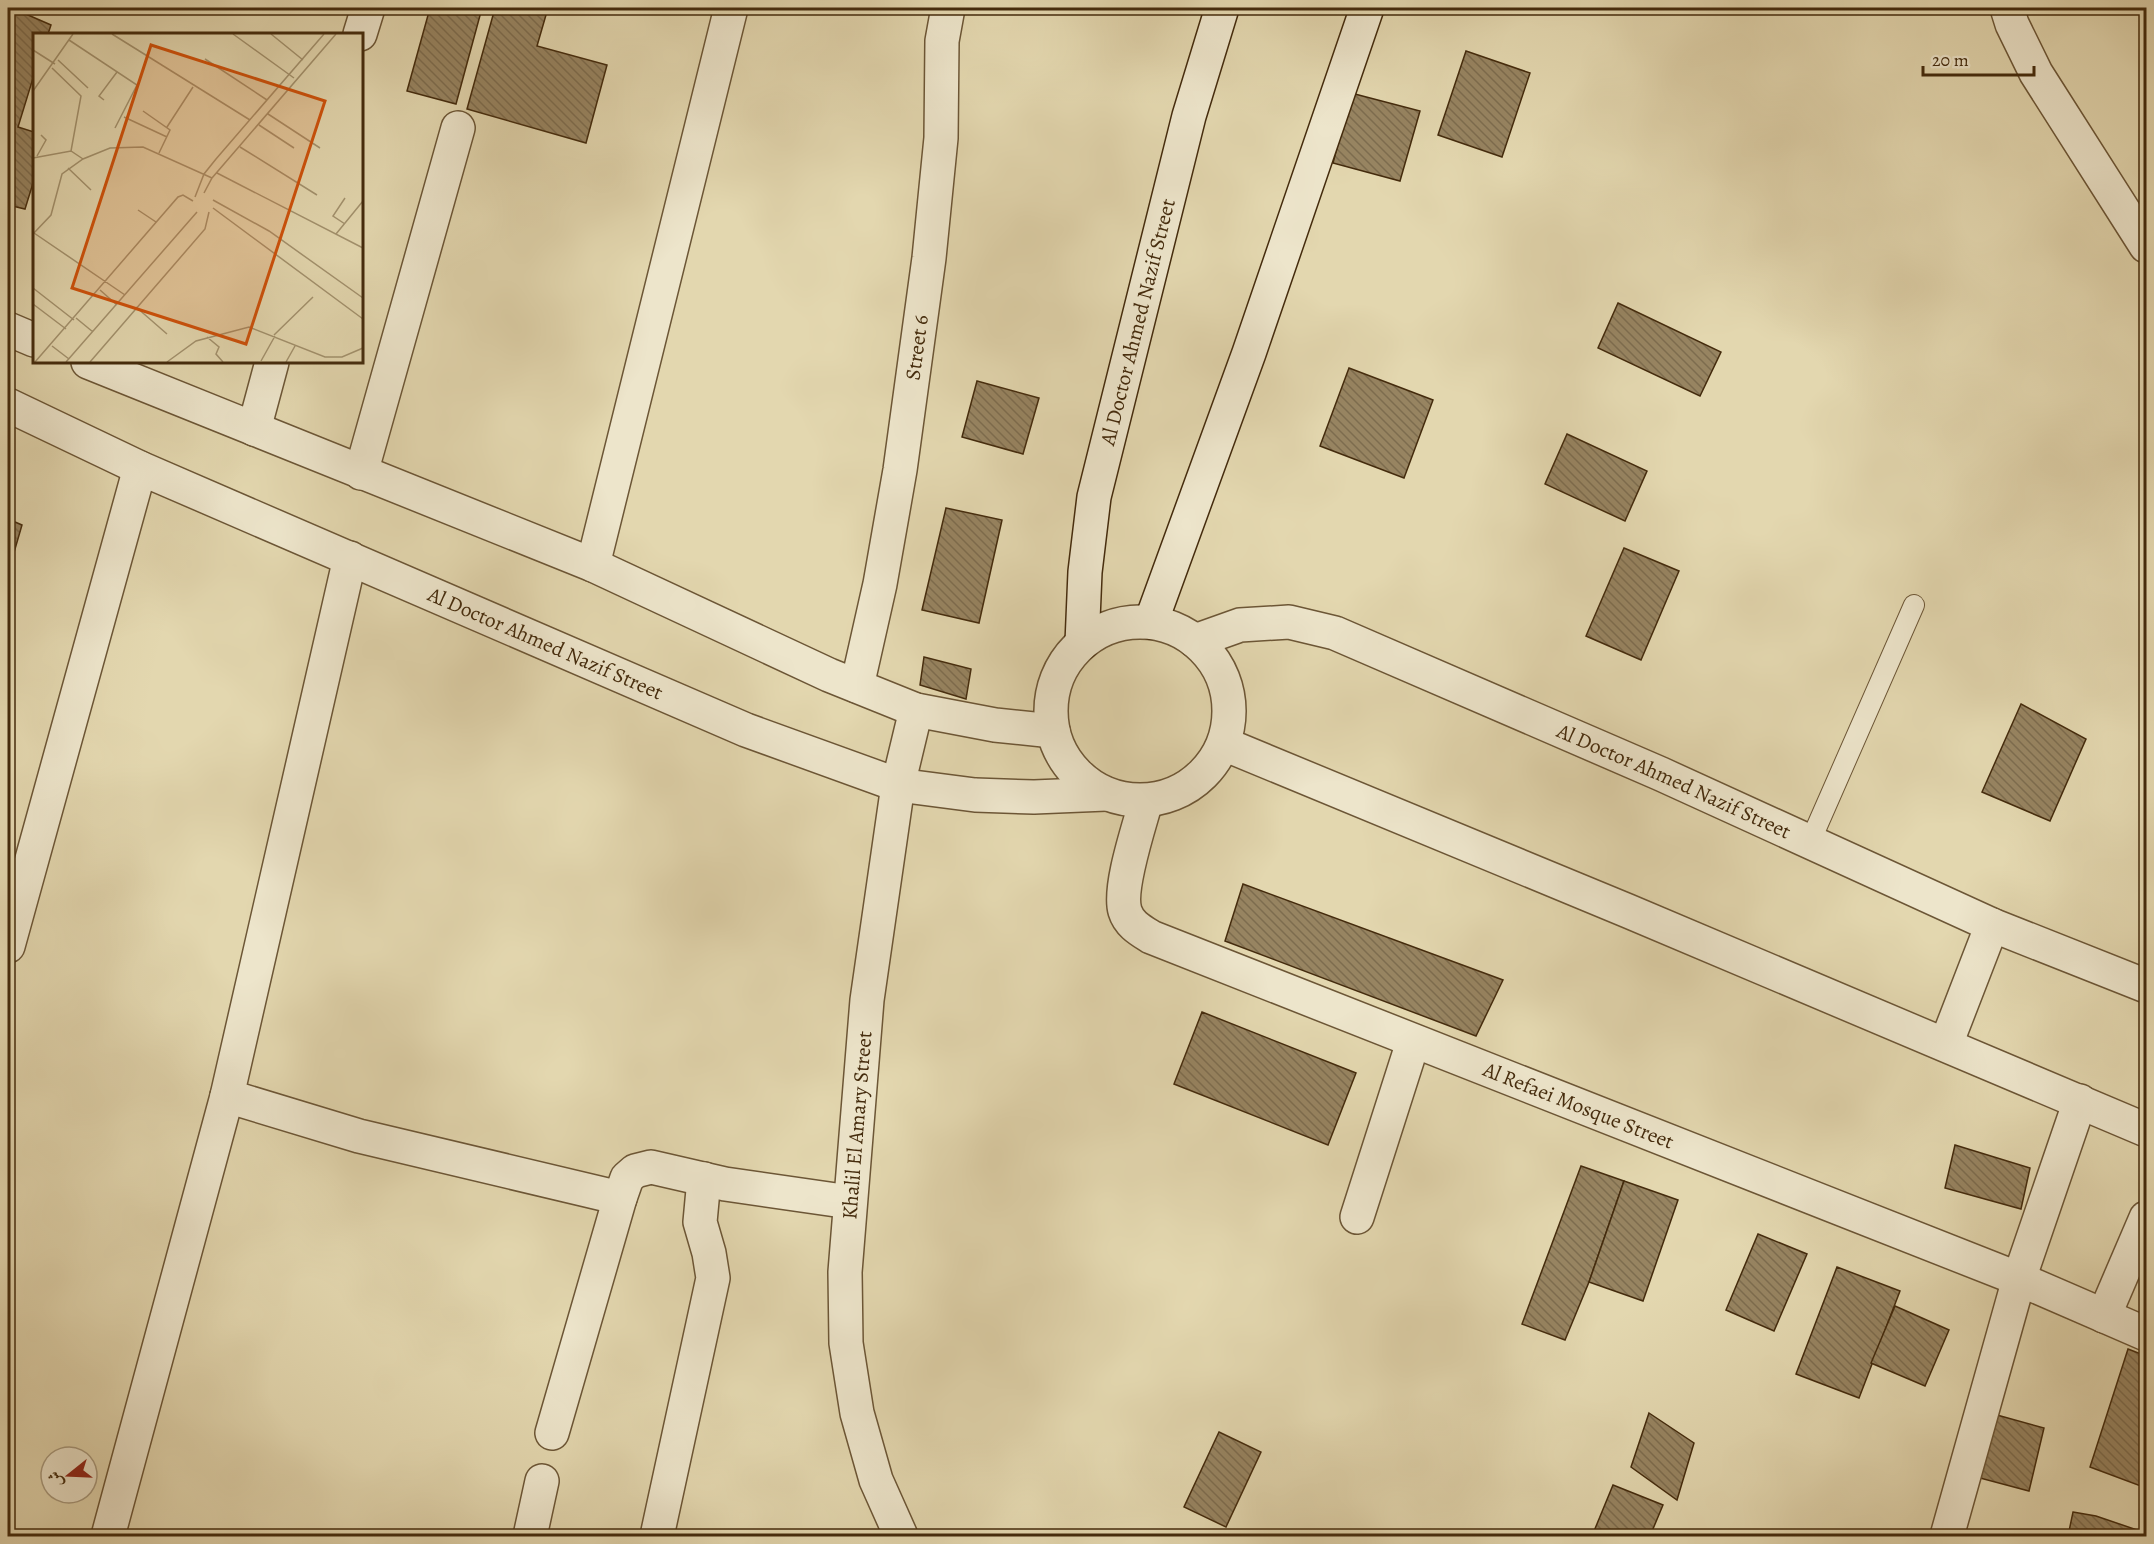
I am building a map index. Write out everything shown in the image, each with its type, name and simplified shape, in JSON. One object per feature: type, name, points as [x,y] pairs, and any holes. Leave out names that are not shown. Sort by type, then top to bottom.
[{"type":"street","points":[[360,33],[368,8]]},
{"type":"street","points":[[593,565],[731,8]]},
{"type":"street","name":"Street 6","points":[[857,686],[880,584],[900,470],[929,258],[941,138],[942,53],[948,8]]},
{"type":"street","name":"Al Doctor Ahmed Nazif Street","points":[[1082,643],[1085,572],[1094,497],[1189,116],[1222,8]]},
{"type":"street","points":[[1150,622],[1249,353],[1367,8]]},
{"type":"street","points":[[2007,8],[2012,24],[2036,73],[2146,246]]},
{"type":"street","points":[[361,473],[458,128]]},
{"type":"street","points":[[8,329],[33,340]]},
{"type":"street","points":[[90,363],[593,565],[857,686],[916,710],[995,725],[1053,731]]},
{"type":"street","points":[[254,429],[272,363]]},
{"type":"street","name":"Al Doctor Ahmed Nazif Street","points":[[8,405],[140,468],[746,730],[898,785],[975,795],[1034,797],[1106,794]]},
{"type":"street","points":[[8,946],[140,468]]},
{"type":"street","points":[[108,1536],[227,1096],[350,558]]},
{"type":"street","points":[[1132,622],[1150,622],[1174,628],[1195,640],[1214,661],[1226,687],[1230,716],[1224,744],[1212,766],[1194,784],[1171,796],[1146,801],[1126,800],[1106,794],[1082,779],[1064,758],[1053,731],[1051,707],[1056,683],[1066,661],[1082,643],[1114,626],[1132,622]]},
{"type":"street","name":"Al Doctor Ahmed Nazif Street","points":[[1195,640],[1240,625],[1288,622],[1335,633],[1650,770],[1992,925],[2146,984]]},
{"type":"street","name":"Khalil El Amary Street","points":[[901,1536],[876,1480],[860,1424],[846,1343],[844,1272],[867,1000],[898,785],[916,710]]},
{"type":"street","points":[[1224,744],[1946,1044],[2146,1130]]},
{"type":"street","name":"Al Refaei Mosque Street","points":[[1146,801],[1122,894],[1125,913],[1135,928],[1151,937],[2019,1279],[2146,1334]]},
{"type":"street","points":[[1946,1044],[1992,925]]},
{"type":"street","points":[[1357,1217],[1413,1042]]},
{"type":"street","points":[[227,1096],[359,1136],[620,1198]]},
{"type":"street","points":[[1947,1536],[2019,1279],[2080,1101]]},
{"type":"street","points":[[552,1433],[620,1198],[627,1178],[634,1171],[651,1167],[804,1197],[850,1202]]},
{"type":"street","points":[[657,1536],[713,1278],[700,1222],[704,1179]]},
{"type":"street","points":[[2104,1316],[2146,1218]]},
{"type":"street","points":[[530,1536],[542,1481]]},
{"type":"lane","points":[[1810,842],[1914,605]]},
{"type":"building","points":[[8,8],[12,8],[51,25],[48,33],[33,33],[33,78],[18,127],[33,132],[33,183],[25,209],[8,205]]},
{"type":"building","points":[[430,8],[482,8],[456,104],[407,91]]},
{"type":"building","points":[[495,8],[548,8],[537,46],[607,65],[586,143],[467,109]]},
{"type":"building","points":[[1466,51],[1530,73],[1502,157],[1438,135]]},
{"type":"building","points":[[1351,93],[1420,111],[1400,181],[1333,163]]},
{"type":"building","points":[[1618,303],[1721,352],[1700,396],[1598,348]]},
{"type":"building","points":[[1349,368],[1433,400],[1404,478],[1320,446]]},
{"type":"building","points":[[977,381],[1039,398],[1023,454],[962,437]]},
{"type":"building","points":[[1567,434],[1647,471],[1625,521],[1545,484]]},
{"type":"building","points":[[946,508],[1002,520],[979,623],[922,610]]},
{"type":"building","points":[[8,519],[22,525],[8,573]]},
{"type":"building","points":[[1624,548],[1679,571],[1641,660],[1586,636]]},
{"type":"building","points":[[924,657],[971,669],[966,699],[920,685]]},
{"type":"building","points":[[2021,704],[2086,739],[2050,821],[1982,792]]},
{"type":"building","points":[[1243,884],[1503,980],[1476,1036],[1225,941]]},
{"type":"building","points":[[1202,1012],[1356,1073],[1328,1145],[1174,1084]]},
{"type":"building","points":[[1955,1145],[2030,1168],[2021,1209],[1945,1188]]},
{"type":"building","points":[[1581,1166],[1624,1181],[1589,1282],[1565,1340],[1522,1324]]},
{"type":"building","points":[[1624,1181],[1678,1200],[1643,1301],[1589,1282]]},
{"type":"building","points":[[1758,1234],[1807,1254],[1774,1331],[1726,1310]]},
{"type":"building","points":[[1837,1267],[1900,1291],[1859,1398],[1796,1374]]},
{"type":"building","points":[[1895,1306],[1949,1330],[1925,1386],[1871,1363]]},
{"type":"building","points":[[2128,1349],[2146,1356],[2146,1488],[2090,1467]]},
{"type":"building","points":[[1649,1413],[1694,1443],[1677,1500],[1631,1467]]},
{"type":"building","points":[[1997,1415],[2044,1428],[2029,1491],[1980,1478]]},
{"type":"building","points":[[1219,1432],[1261,1452],[1226,1527],[1184,1507]]},
{"type":"building","points":[[1613,1485],[1663,1505],[1650,1536],[1592,1536]]},
{"type":"building","points":[[2073,1512],[2096,1516],[2146,1533],[2146,1536],[2068,1536]]},
{"type":"building","points":[[1801,1530],[1821,1536],[1799,1536]]}]
